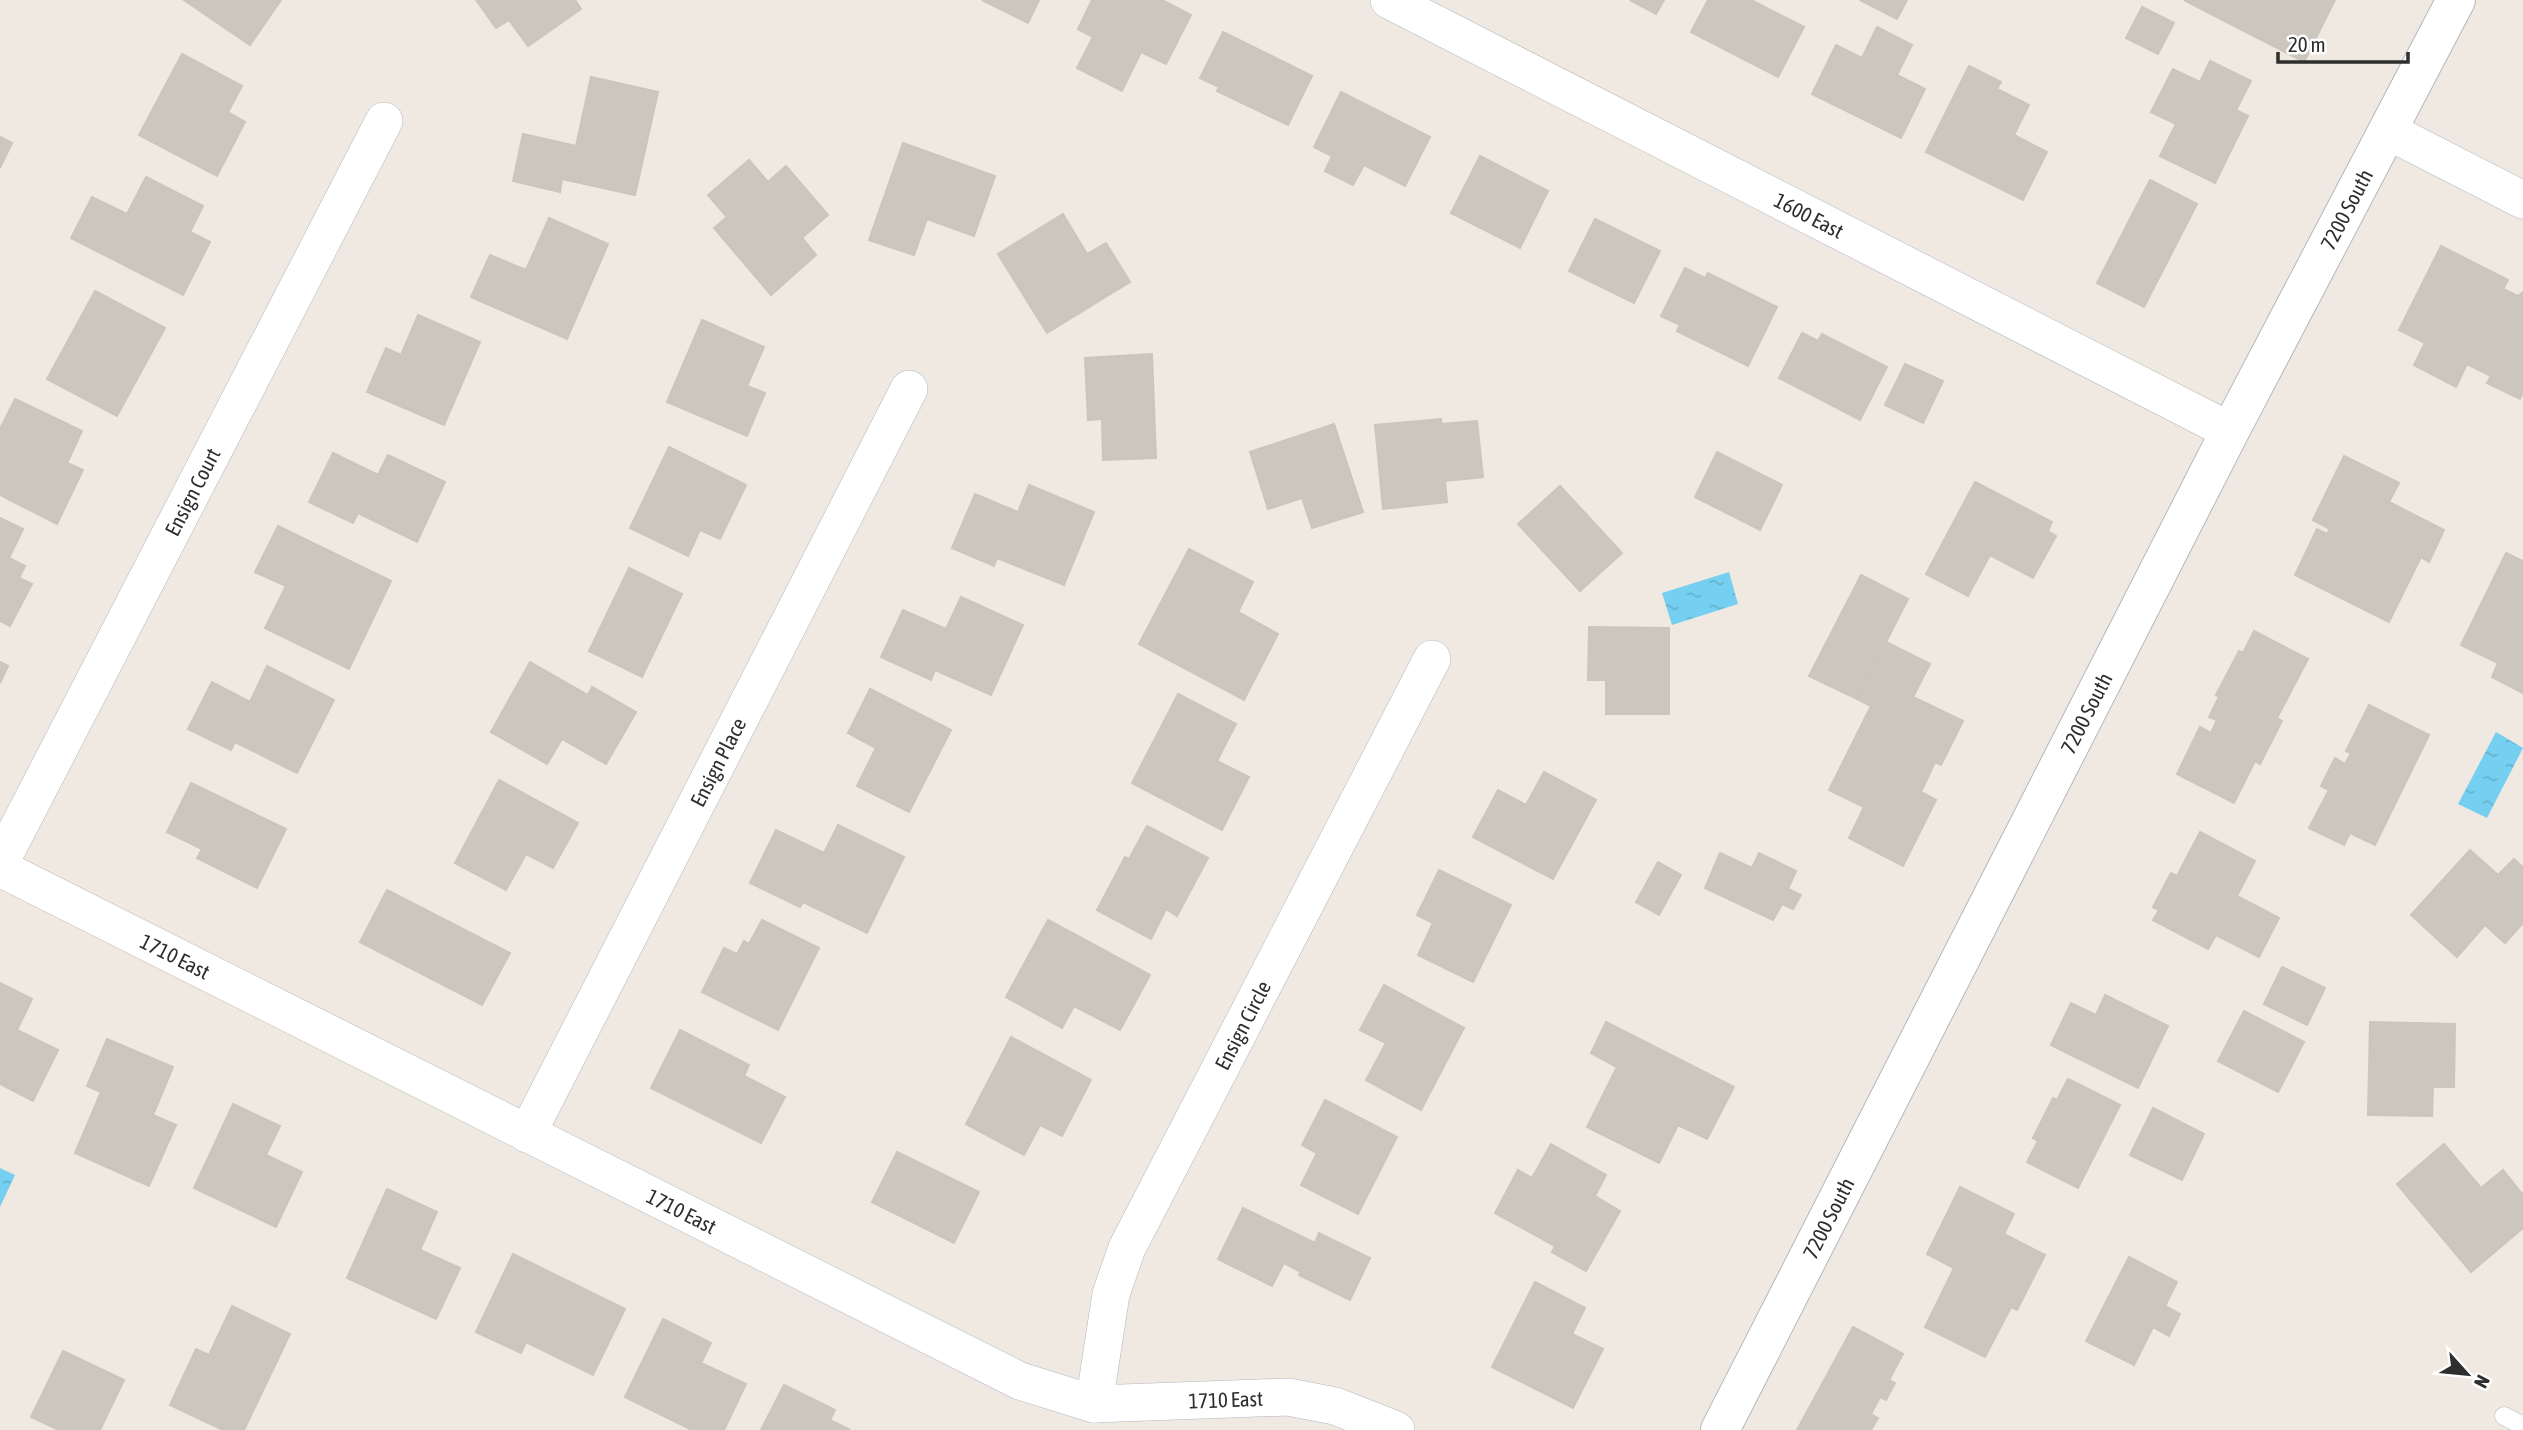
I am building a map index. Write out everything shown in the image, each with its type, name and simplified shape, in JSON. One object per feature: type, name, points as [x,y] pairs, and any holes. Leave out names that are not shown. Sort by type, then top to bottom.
[{"type":"street","name":"1600 East","points":[[1389,0],[2230,431]]},
{"type":"street","name":"7200 South","points":[[1720,1430],[2230,431],[2456,0]]},
{"type":"street","name":"Ensign Court","points":[[0,866],[384,121]]},
{"type":"street","points":[[2388,131],[2523,200]]},
{"type":"street","name":"Ensign Place","points":[[527,1133],[909,389]]},
{"type":"street","name":"Ensign Circle","points":[[1094,1404],[1111,1294],[1127,1248],[1432,659]]},
{"type":"street","name":"1710 East","points":[[0,866],[1020,1381],[1094,1404],[1288,1397],[1335,1406],[1396,1430]]},
{"type":"lane","points":[[2504,1416],[2523,1426]]},
{"type":"water","points":[[1729,572],[1738,604],[1672,625],[1662,593]]},
{"type":"water","points":[[2496,732],[2523,748],[2487,818],[2458,804]]},
{"type":"water","points":[[0,1168],[15,1175],[0,1207]]},
{"type":"building","points":[[184,0],[281,0],[250,45]]},
{"type":"building","points":[[476,0],[575,0],[581,9],[528,46],[509,20],[496,28]]},
{"type":"building","points":[[982,0],[1039,0],[1028,23]]},
{"type":"building","points":[[1092,0],[1162,0],[1191,15],[1166,64],[1141,52],[1122,91],[1077,68],[1093,37],[1078,29]]},
{"type":"building","points":[[1630,0],[1664,0],[1656,14]]},
{"type":"building","points":[[1708,0],[1751,0],[1804,27],[1778,77],[1691,32]]},
{"type":"building","points":[[1860,0],[1907,0],[1897,19]]},
{"type":"building","points":[[2184,0],[2335,0],[2304,62]]},
{"type":"building","points":[[2142,7],[2174,23],[2158,54],[2126,38]]},
{"type":"building","points":[[1877,27],[1912,45],[1897,75],[1925,89],[1901,138],[1812,94],[1836,45],[1862,58]]},
{"type":"building","points":[[1223,32],[1312,76],[1288,125],[1217,91],[1219,87],[1200,78]]},
{"type":"building","points":[[182,54],[242,86],[228,112],[245,122],[217,176],[139,135]]},
{"type":"building","points":[[2210,61],[2251,81],[2236,110],[2248,116],[2215,183],[2160,156],[2176,124],[2151,112],[2173,69],[2200,82]]},
{"type":"building","points":[[1969,66],[2001,82],[1997,89],[2029,105],[2014,135],[2047,152],[2023,200],[1926,152]]},
{"type":"building","points":[[591,77],[658,92],[635,195],[562,179],[560,192],[513,181],[523,134],[576,146]]},
{"type":"building","points":[[1341,92],[1430,137],[1405,186],[1364,165],[1353,185],[1325,171],[1332,156],[1314,147]]},
{"type":"building","points":[[0,137],[12,143],[0,168]]},
{"type":"building","points":[[903,143],[995,176],[974,236],[927,219],[914,255],[869,240]]},
{"type":"building","points":[[1480,156],[1548,191],[1520,248],[1451,213]]},
{"type":"building","points":[[749,160],[768,182],[786,166],[828,215],[802,238],[816,255],[771,295],[714,228],[727,217],[708,195]]},
{"type":"building","points":[[146,177],[203,206],[190,232],[210,242],[183,295],[71,238],[92,197],[127,214]]},
{"type":"building","points":[[2150,180],[2197,204],[2144,307],[2097,283]]},
{"type":"building","points":[[1063,214],[1087,254],[1106,243],[1130,282],[1047,333],[998,254]]},
{"type":"building","points":[[549,218],[608,244],[567,339],[471,297],[490,255],[526,270]]},
{"type":"building","points":[[1595,219],[1660,251],[1634,303],[1569,271]]},
{"type":"building","points":[[2441,246],[2508,280],[2503,289],[2518,296],[2523,292],[2523,392],[2520,399],[2487,383],[2491,376],[2467,364],[2456,387],[2414,365],[2425,343],[2399,330]]},
{"type":"building","points":[[1685,268],[1705,278],[1708,273],[1777,307],[1748,366],[1677,331],[1680,325],[1661,316]]},
{"type":"building","points":[[95,291],[165,328],[117,416],[47,379]]},
{"type":"building","points":[[418,315],[480,342],[444,425],[367,392],[386,348],[401,355]]},
{"type":"building","points":[[702,320],[764,347],[747,386],[765,393],[747,436],[667,402]]},
{"type":"building","points":[[1802,333],[1818,341],[1822,334],[1887,367],[1860,420],[1779,378]]},
{"type":"building","points":[[1152,354],[1156,458],[1103,460],[1102,419],[1088,420],[1085,358]]},
{"type":"building","points":[[1905,364],[1943,381],[1923,423],[1885,405]]},
{"type":"building","points":[[15,399],[82,431],[67,463],[83,470],[57,524],[0,495],[0,429]]},
{"type":"building","points":[[1441,419],[1441,424],[1477,421],[1483,477],[1445,481],[1447,502],[1383,509],[1375,425]]},
{"type":"building","points":[[1334,424],[1363,512],[1312,528],[1302,498],[1268,509],[1250,452]]},
{"type":"building","points":[[669,447],[746,485],[720,539],[700,530],[688,556],[630,528]]},
{"type":"building","points":[[1717,452],[1782,485],[1760,530],[1695,497]]},
{"type":"building","points":[[333,453],[378,475],[388,455],[445,482],[417,542],[358,513],[353,523],[309,502]]},
{"type":"building","points":[[2344,456],[2399,483],[2389,502],[2444,530],[2429,562],[2421,557],[2389,622],[2295,575],[2317,529],[2327,534],[2330,529],[2313,520]]},
{"type":"building","points":[[1975,482],[2052,522],[2048,531],[2056,536],[2033,578],[1990,555],[1968,596],[1926,574]]},
{"type":"building","points":[[1029,485],[1094,512],[1064,585],[997,558],[994,566],[952,548],[975,494],[1018,512]]},
{"type":"building","points":[[1560,486],[1622,553],[1580,591],[1518,524]]},
{"type":"building","points":[[0,518],[23,529],[9,558],[25,566],[19,578],[32,584],[10,626],[0,621]]},
{"type":"building","points":[[278,526],[391,581],[349,669],[265,628],[286,586],[255,572]]},
{"type":"building","points":[[1189,549],[1253,582],[1238,612],[1278,634],[1244,700],[1139,644]]},
{"type":"building","points":[[2506,553],[2523,561],[2523,693],[2492,677],[2498,663],[2461,645]]},
{"type":"building","points":[[629,568],[682,594],[642,677],[589,651]]},
{"type":"building","points":[[1861,575],[1908,599],[1857,699],[1809,676]]},
{"type":"building","points":[[961,597],[1023,625],[991,695],[935,670],[931,680],[881,657],[903,610],[946,629]]},
{"type":"building","points":[[1589,627],[1669,628],[1669,714],[1606,714],[1606,680],[1588,680]]},
{"type":"building","points":[[2254,631],[2308,659],[2277,718],[2282,721],[2260,764],[2255,761],[2234,803],[2177,774],[2200,727],[2211,733],[2217,720],[2209,717],[2219,697],[2216,695],[2239,651],[2243,653]]},
{"type":"building","points":[[1886,642],[1930,664],[1913,697],[1963,721],[1941,765],[1935,762],[1921,792],[1936,800],[1903,866],[1849,838],[1864,807],[1829,790],[1871,706],[1857,699]]},
{"type":"building","points":[[0,662],[8,666],[0,683]]},
{"type":"building","points":[[530,662],[588,695],[592,687],[636,712],[606,764],[562,739],[547,764],[491,732]]},
{"type":"building","points":[[267,666],[334,700],[297,773],[235,742],[231,750],[188,729],[212,682],[250,702]]},
{"type":"building","points":[[870,689],[951,730],[909,812],[857,786],[876,748],[848,733]]},
{"type":"building","points":[[1178,694],[1236,724],[1217,761],[1249,777],[1222,830],[1132,783]]},
{"type":"building","points":[[2369,705],[2429,735],[2375,845],[2350,833],[2344,845],[2309,828],[2329,790],[2321,786],[2335,758],[2345,764],[2351,753],[2346,751]]},
{"type":"building","points":[[1544,772],[1596,800],[1553,879],[1473,837],[1498,790],[1526,805]]},
{"type":"building","points":[[499,780],[578,823],[553,868],[526,854],[506,890],[455,863]]},
{"type":"building","points":[[191,783],[286,829],[257,888],[197,858],[202,849],[167,832]]},
{"type":"building","points":[[838,825],[904,857],[867,933],[803,902],[800,907],[750,883],[776,830],[824,853]]},
{"type":"building","points":[[1147,826],[1208,858],[1177,916],[1166,909],[1151,939],[1097,910],[1125,857],[1129,859]]},
{"type":"building","points":[[2200,832],[2255,861],[2237,896],[2279,918],[2259,957],[2216,935],[2208,949],[2153,920],[2159,910],[2153,907],[2171,873],[2177,876]]},
{"type":"building","points":[[2470,850],[2498,875],[2514,859],[2523,867],[2523,923],[2505,943],[2485,925],[2457,957],[2411,915]]},
{"type":"building","points":[[1720,853],[1752,868],[1759,853],[1796,871],[1788,889],[1801,895],[1793,909],[1782,904],[1773,920],[1705,888]]},
{"type":"building","points":[[1658,862],[1681,875],[1659,915],[1636,902]]},
{"type":"building","points":[[1439,870],[1511,905],[1473,982],[1418,955],[1433,923],[1417,915]]},
{"type":"building","points":[[387,890],[510,953],[482,1005],[360,942]]},
{"type":"building","points":[[762,920],[819,948],[778,1030],[702,992],[724,948],[737,954],[744,941],[749,944]]},
{"type":"building","points":[[1048,920],[1150,975],[1120,1030],[1074,1006],[1062,1028],[1006,997]]},
{"type":"building","points":[[2282,967],[2325,988],[2307,1025],[2264,1004]]},
{"type":"building","points":[[0,983],[32,999],[17,1030],[58,1050],[33,1101],[0,1084]]},
{"type":"building","points":[[1384,985],[1464,1028],[1421,1110],[1366,1080],[1386,1043],[1360,1030]]},
{"type":"building","points":[[2105,995],[2168,1026],[2138,1088],[2051,1045],[2071,1003],[2096,1015]]},
{"type":"building","points":[[2244,1011],[2304,1042],[2278,1092],[2218,1061]]},
{"type":"building","points":[[1606,1022],[1734,1087],[1707,1139],[1678,1125],[1659,1163],[1587,1127],[1617,1067],[1591,1053]]},
{"type":"building","points":[[2370,1022],[2455,1024],[2454,1087],[2433,1087],[2432,1116],[2368,1115]]},
{"type":"building","points":[[680,1030],[749,1065],[744,1076],[785,1097],[761,1143],[651,1088]]},
{"type":"building","points":[[1011,1037],[1091,1080],[1062,1136],[1040,1125],[1024,1155],[966,1124]]},
{"type":"building","points":[[107,1039],[173,1067],[153,1115],[176,1125],[149,1186],[75,1153],[101,1092],[87,1086]]},
{"type":"building","points":[[2068,1079],[2120,1105],[2078,1188],[2027,1162],[2038,1141],[2033,1138],[2053,1098],[2057,1100]]},
{"type":"building","points":[[1325,1100],[1397,1137],[1358,1214],[1301,1185],[1317,1153],[1302,1145]]},
{"type":"building","points":[[233,1104],[280,1126],[266,1155],[302,1172],[276,1227],[194,1188]]},
{"type":"building","points":[[2153,1108],[2204,1134],[2182,1180],[2130,1155]]},
{"type":"building","points":[[1551,1144],[1606,1175],[1595,1196],[1620,1211],[1586,1271],[1552,1252],[1555,1246],[1495,1213],[1518,1170],[1532,1178]]},
{"type":"building","points":[[2444,1144],[2481,1188],[2503,1170],[2523,1195],[2523,1228],[2471,1272],[2397,1184]]},
{"type":"building","points":[[897,1152],[979,1192],[954,1243],[872,1202]]},
{"type":"building","points":[[1960,1187],[2014,1214],[2004,1234],[2045,1255],[2017,1310],[2011,1307],[1985,1357],[1925,1327],[1954,1268],[1927,1254]]},
{"type":"building","points":[[387,1189],[437,1212],[420,1250],[460,1268],[436,1319],[347,1278]]},
{"type":"building","points":[[1243,1208],[1315,1243],[1319,1233],[1370,1258],[1350,1300],[1299,1275],[1301,1272],[1284,1263],[1272,1286],[1218,1259]]},
{"type":"building","points":[[513,1254],[625,1309],[593,1375],[526,1342],[521,1353],[476,1332]]},
{"type":"building","points":[[2129,1257],[2177,1282],[2165,1306],[2180,1314],[2169,1336],[2153,1327],[2134,1365],[2086,1341]]},
{"type":"building","points":[[1535,1282],[1585,1308],[1572,1334],[1603,1349],[1573,1408],[1492,1367]]},
{"type":"building","points":[[232,1306],[290,1334],[244,1430],[223,1430],[170,1405],[196,1349],[209,1355]]},
{"type":"building","points":[[663,1319],[711,1343],[701,1363],[746,1384],[724,1430],[692,1430],[625,1397]]},
{"type":"building","points":[[1853,1327],[1903,1354],[1889,1380],[1895,1383],[1886,1400],[1880,1397],[1871,1414],[1878,1418],[1871,1430],[1797,1430]]},
{"type":"building","points":[[63,1351],[124,1380],[100,1430],[59,1430],[31,1417]]},
{"type":"building","points":[[784,1385],[835,1410],[830,1420],[850,1430],[761,1430]]}]
